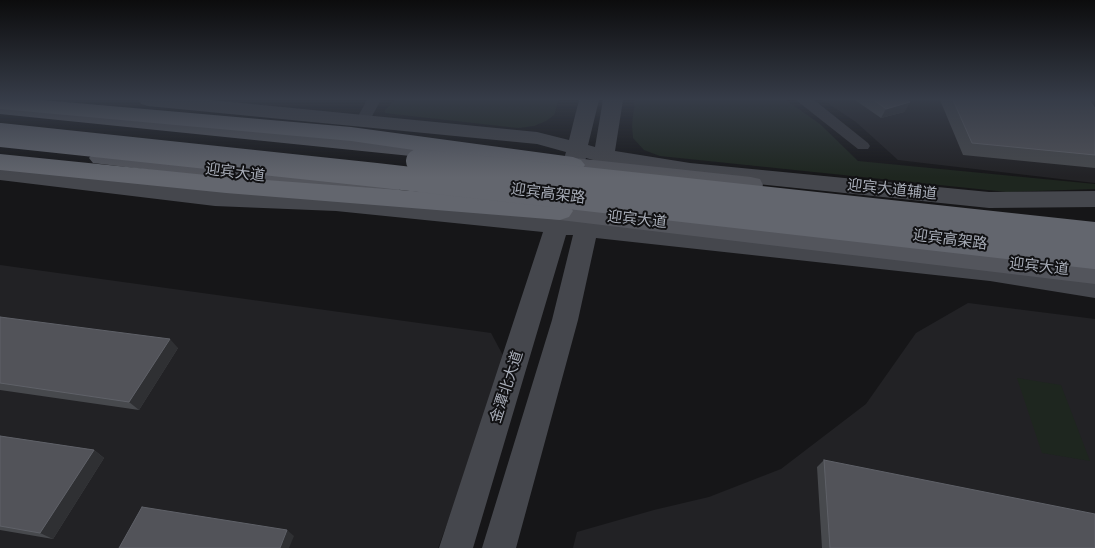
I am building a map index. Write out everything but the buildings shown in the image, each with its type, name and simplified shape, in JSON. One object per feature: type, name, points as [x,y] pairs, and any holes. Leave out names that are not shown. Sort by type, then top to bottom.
[{"type":"highway","name":"迎宾高架路","points":[[80,126],[1095,234]]},
{"type":"highway","points":[[321,126],[356,128],[575,157]]},
{"type":"highway","name":"迎宾高架路","points":[[0,135],[376,175],[1095,257]]},
{"type":"highway","points":[[0,162],[558,219]]},
{"type":"main road","points":[[206,126],[575,157],[1095,223]]},
{"type":"main road","name":"迎宾大道","points":[[0,146],[558,219],[1095,273]]},
{"type":"street","points":[[338,126],[356,128]]},
{"type":"street","name":"金潭北大道","points":[[456,548],[548,259],[583,126]]},
{"type":"street","points":[[499,548],[565,320],[603,162],[609,126]]},
{"type":"street","points":[[838,126],[863,146]]},
{"type":"street","name":"迎宾大道辅道","points":[[603,162],[989,200],[1095,199]]},
{"type":"street","points":[[0,173],[215,198],[558,219]]},
{"type":"street","points":[[588,222],[736,243],[990,270],[1095,288]]},
{"type":"shaded area","points":[[496,126],[535,126],[518,128]]},
{"type":"shaded area","points":[[632,126],[822,126],[858,161],[1095,184],[1095,189],[1007,192],[660,156],[644,150],[633,138]]},
{"type":"shaded area","points":[[860,126],[1095,126],[1095,183],[898,160]]},
{"type":"shaded area","points":[[0,265],[491,333],[507,363],[438,548],[0,548]]},
{"type":"shaded area","points":[[968,303],[1095,319],[1095,548],[573,548],[577,532],[654,510],[709,497],[781,469],[866,404],[916,333]]},
{"type":"shaded area","points":[[1017,378],[1061,385],[1090,461],[1042,453]]}]
